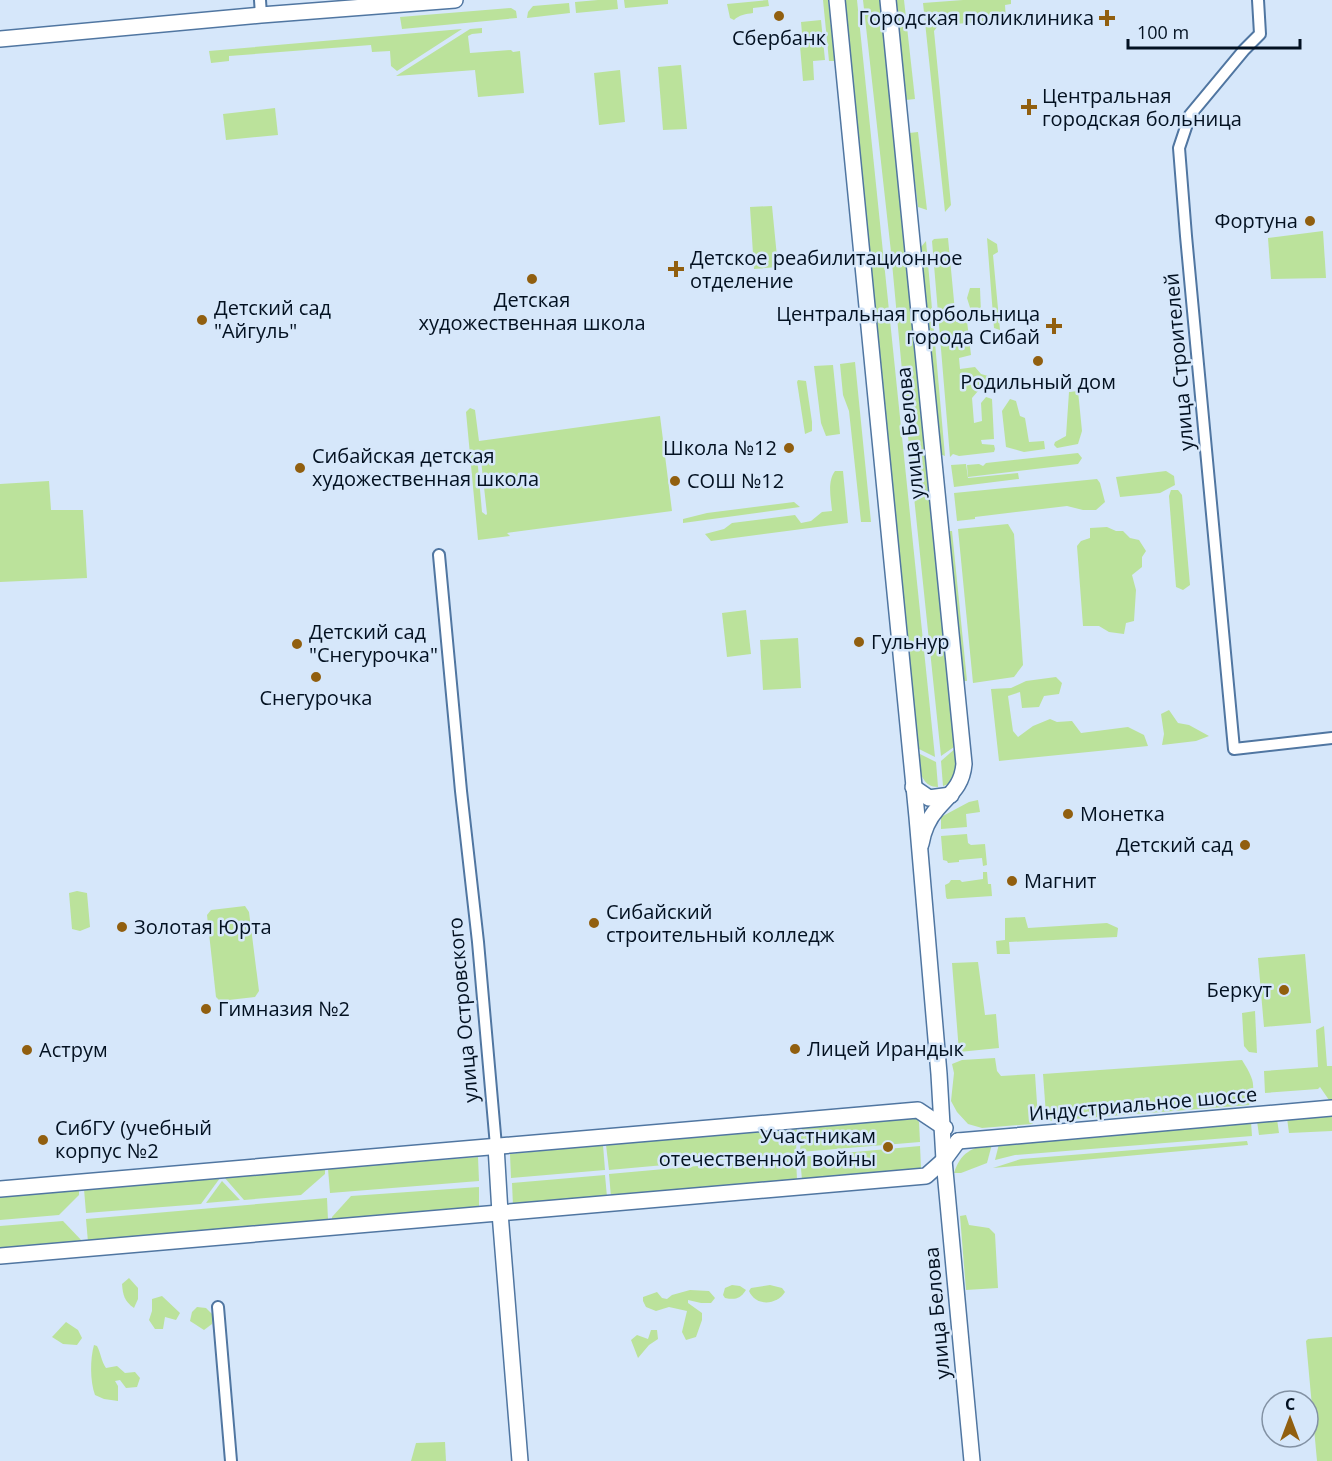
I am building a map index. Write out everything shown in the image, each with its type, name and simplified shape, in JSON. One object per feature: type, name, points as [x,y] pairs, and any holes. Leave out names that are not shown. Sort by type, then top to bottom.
[{"type":"main road","points":[[0,39],[260,8],[455,0]]},
{"type":"main road","name":"улица Белова","points":[[837,0],[919,849],[946,1185],[972,1461]]},
{"type":"main road","name":"улица Белова","points":[[888,0],[964,772],[958,786],[936,810],[923,835],[919,849]]},
{"type":"main road","points":[[913,787],[929,798],[951,795]]},
{"type":"main road","points":[[916,817],[929,798]]},
{"type":"main road","points":[[0,1189],[918,1110],[940,1091]]},
{"type":"main road","name":"Индустриальное шоссе","points":[[958,1141],[1332,1108]]},
{"type":"main road","points":[[918,1110],[941,1124],[958,1141],[944,1160],[926,1176]]},
{"type":"main road","name":"улица Островского","points":[[496,1146],[520,1461]]},
{"type":"main road","points":[[0,1256],[926,1176],[946,1185]]},
{"type":"street","name":"улица Строителей","points":[[1257,0],[1260,34],[1190,115],[1179,148],[1186,247],[1234,749],[1332,738]]},
{"type":"street","name":"улица Островского","points":[[439,555],[496,1146]]},
{"type":"street","points":[[218,1307],[231,1461]]},
{"type":"green space","points":[[617,0],[618,9],[576,13],[575,2]]},
{"type":"green space","points":[[624,0],[668,0],[668,4],[625,8]]},
{"type":"green space","points":[[768,0],[769,6],[753,8],[753,13],[734,20],[730,18],[727,4]]},
{"type":"green space","points":[[823,0],[828,0],[835,61],[829,61]]},
{"type":"green space","points":[[842,0],[857,0],[935,757],[917,748]]},
{"type":"green space","points":[[863,0],[881,0],[905,223],[957,742],[941,756],[891,252]]},
{"type":"green space","points":[[895,0],[904,0],[915,99],[906,100]]},
{"type":"green space","points":[[1011,0],[1011,4],[1005,5],[1006,20],[942,25],[934,31],[951,205],[945,212],[923,3]]},
{"type":"green space","points":[[569,3],[570,13],[527,18],[533,6]]},
{"type":"green space","points":[[511,8],[516,11],[517,18],[402,29],[400,17]]},
{"type":"green space","points":[[821,20],[825,60],[813,61],[814,80],[803,81],[800,46],[803,45],[801,22]]},
{"type":"green space","points":[[482,28],[482,33],[468,36],[470,53],[520,51],[524,93],[478,97],[475,70],[396,76],[470,29]]},
{"type":"green space","points":[[462,29],[397,71],[391,66],[390,51],[372,52],[371,45],[229,56],[229,61],[211,63],[209,51]]},
{"type":"green space","points":[[681,65],[687,129],[663,130],[658,67]]},
{"type":"green space","points":[[620,70],[625,122],[599,125],[594,73]]},
{"type":"green space","points":[[275,108],[278,135],[226,140],[223,114]]},
{"type":"green space","points":[[918,132],[927,210],[918,207],[909,133]]},
{"type":"green space","points":[[772,206],[778,267],[754,269],[750,207]]},
{"type":"green space","points":[[1323,231],[1326,278],[1271,279],[1268,238]]},
{"type":"green space","points":[[948,238],[956,322],[967,321],[971,355],[959,358],[960,369],[975,367],[981,374],[988,376],[989,383],[985,390],[978,391],[972,398],[974,423],[982,421],[981,403],[986,397],[992,399],[994,439],[981,440],[982,444],[994,445],[995,449],[994,452],[959,456],[953,454],[950,457],[932,241]]},
{"type":"green space","points":[[987,238],[997,244],[998,252],[993,255],[1000,330],[994,328]]},
{"type":"green space","points":[[926,241],[945,456],[940,454],[921,247]]},
{"type":"green space","points":[[970,288],[980,288],[981,313],[972,314],[967,298]]},
{"type":"green space","points":[[855,362],[871,522],[861,522],[849,411],[843,395],[840,364]]},
{"type":"green space","points":[[833,365],[840,434],[826,436],[821,423],[814,366]]},
{"type":"green space","points":[[798,380],[806,381],[812,422],[812,431],[805,434],[797,382]]},
{"type":"green space","points":[[1078,391],[1082,431],[1078,444],[1057,448],[1054,445],[1055,442],[1066,436],[1069,392]]},
{"type":"green space","points":[[1010,399],[1016,401],[1020,416],[1025,418],[1029,442],[1044,441],[1045,449],[1024,452],[1006,447],[1002,411]]},
{"type":"green space","points":[[470,408],[475,410],[479,441],[660,416],[672,511],[507,533],[510,536],[478,540],[466,412]],"holes":[[[480,451],[487,514],[482,512],[475,454]]]},
{"type":"green space","points":[[1078,453],[1082,458],[1078,464],[968,477],[967,465],[983,466],[986,463]]},
{"type":"green space","points":[[966,464],[968,478],[1018,473],[1019,479],[954,487],[951,465]]},
{"type":"green space","points":[[835,471],[843,471],[848,523],[711,541],[705,534],[724,529],[732,523],[795,515],[801,523],[811,521],[822,512],[832,511],[830,485]]},
{"type":"green space","points":[[1166,471],[1174,476],[1175,485],[1160,493],[1120,497],[1116,477]]},
{"type":"green space","points":[[1097,479],[1105,502],[1096,510],[1067,506],[957,521],[954,493]]},
{"type":"green space","points":[[49,481],[51,510],[83,510],[87,578],[0,582],[0,484]]},
{"type":"green space","points":[[1171,490],[1178,490],[1182,495],[1190,585],[1183,590],[1176,587],[1169,496]]},
{"type":"green space","points":[[794,502],[800,507],[683,523],[683,519],[707,513]]},
{"type":"green space","points":[[1008,524],[1014,534],[1023,665],[1014,677],[973,683],[958,529]]},
{"type":"green space","points":[[1107,527],[1123,531],[1130,538],[1139,540],[1146,551],[1142,557],[1142,567],[1132,575],[1136,590],[1134,621],[1126,623],[1124,634],[1109,632],[1099,626],[1083,626],[1077,546],[1081,541],[1090,538],[1090,528]]},
{"type":"green space","points":[[948,531],[952,531],[967,681],[964,681]]},
{"type":"green space","points":[[746,610],[751,654],[727,657],[722,613]]},
{"type":"green space","points":[[798,638],[801,688],[763,690],[760,640]]},
{"type":"green space","points":[[1056,677],[1062,683],[1059,694],[1044,696],[1039,707],[1022,708],[1020,692],[1008,696],[1013,731],[1018,737],[1033,726],[1050,719],[1057,722],[1072,721],[1081,733],[1128,727],[1144,735],[1148,746],[999,761],[991,689],[1011,688],[1026,681]]},
{"type":"green space","points":[[1169,710],[1178,723],[1189,725],[1209,736],[1196,741],[1162,745],[1164,734],[1161,714]]},
{"type":"green space","points":[[957,747],[955,776],[943,786],[941,761]]},
{"type":"green space","points":[[918,753],[936,762],[938,787],[927,784],[924,780]]},
{"type":"green space","points":[[978,800],[980,812],[966,814],[967,827],[941,829],[941,817],[969,802]]},
{"type":"green space","points":[[967,834],[968,843],[971,845],[985,844],[987,865],[983,866],[982,858],[948,863],[943,860],[941,836]]},
{"type":"green space","points":[[983,872],[987,872],[992,896],[947,899],[945,885],[951,880],[962,882],[983,879]]},
{"type":"green space","points":[[77,891],[87,893],[90,927],[80,931],[72,929],[69,893]]},
{"type":"green space","points":[[245,906],[249,912],[259,991],[255,997],[220,1001],[216,997],[207,915],[211,910]]},
{"type":"green space","points":[[1025,917],[1028,928],[1107,923],[1118,928],[1117,937],[1009,942],[1010,954],[997,954],[996,941],[1005,940],[1005,918]]},
{"type":"green space","name":"Беркут","points":[[1305,954],[1311,1023],[1264,1027],[1258,958]]},
{"type":"green space","points":[[978,962],[985,1015],[996,1014],[999,1048],[959,1052],[952,963]]},
{"type":"green space","points":[[1255,1011],[1257,1053],[1249,1052],[1244,1046],[1242,1013]]},
{"type":"green space","points":[[1324,1026],[1327,1066],[1332,1066],[1332,1100],[1329,1100],[1320,1087],[1265,1093],[1264,1071],[1318,1067],[1316,1030]]},
{"type":"green space","points":[[995,1058],[997,1071],[1001,1076],[1035,1074],[1038,1118],[1032,1124],[982,1128],[968,1124],[957,1112],[951,1101],[954,1073],[952,1064],[962,1060]]},
{"type":"green space","points":[[1242,1060],[1253,1082],[1249,1105],[1048,1121],[1046,1115],[1043,1074]]},
{"type":"green space","points":[[1332,1115],[1332,1131],[1289,1133],[1287,1118]]},
{"type":"green space","points":[[915,1117],[919,1122],[920,1142],[800,1152],[802,1127]]},
{"type":"green space","points":[[1277,1119],[1279,1133],[1259,1135],[1257,1121]]},
{"type":"green space","points":[[1251,1122],[1252,1136],[1015,1155],[995,1160],[999,1144]]},
{"type":"green space","points":[[797,1128],[796,1153],[609,1170],[606,1145]]},
{"type":"green space","points":[[1247,1141],[1248,1145],[993,1168],[1021,1159]]},
{"type":"green space","points":[[992,1144],[987,1163],[961,1173],[954,1173],[960,1160],[968,1152]]},
{"type":"green space","points":[[603,1145],[605,1170],[511,1178],[510,1154]]},
{"type":"green space","points":[[920,1146],[921,1168],[915,1170],[802,1180],[800,1157]]},
{"type":"green space","points":[[478,1157],[479,1181],[330,1193],[328,1169]]},
{"type":"green space","points":[[796,1157],[797,1180],[611,1197],[609,1174]]},
{"type":"green space","points":[[325,1169],[325,1174],[301,1195],[244,1200],[224,1177]]},
{"type":"green space","points":[[605,1175],[607,1197],[513,1206],[512,1183]]},
{"type":"green space","points":[[220,1178],[201,1204],[86,1213],[84,1189]]},
{"type":"green space","points":[[222,1181],[240,1200],[206,1203]]},
{"type":"green space","points":[[479,1187],[479,1208],[332,1220],[332,1217],[351,1196]]},
{"type":"green space","points":[[79,1189],[79,1195],[59,1215],[0,1220],[0,1196]]},
{"type":"green space","points":[[327,1198],[328,1220],[88,1242],[86,1219]]},
{"type":"green space","points":[[966,1215],[969,1225],[989,1228],[995,1234],[998,1288],[966,1290],[960,1216]]},
{"type":"green space","points":[[63,1221],[83,1242],[0,1249],[0,1226]]},
{"type":"green space","points":[[129,1278],[138,1288],[138,1299],[134,1308],[126,1300],[123,1291],[122,1284]]},
{"type":"green space","points":[[732,1285],[746,1290],[737,1298],[725,1298],[723,1295],[725,1288]]},
{"type":"green space","points":[[770,1285],[782,1288],[785,1292],[772,1302],[756,1300],[749,1291],[751,1288]]},
{"type":"green space","points":[[690,1290],[709,1291],[715,1298],[711,1303],[688,1300],[688,1303],[702,1313],[702,1320],[696,1337],[686,1340],[682,1332],[687,1311],[669,1307],[656,1311],[646,1307],[643,1297],[657,1292],[662,1298],[667,1299],[672,1295]]},
{"type":"green space","points":[[162,1296],[180,1313],[176,1320],[165,1317],[163,1329],[155,1329],[149,1320],[152,1299]]},
{"type":"green space","points":[[197,1307],[206,1308],[212,1314],[212,1324],[204,1330],[190,1321],[192,1312]]},
{"type":"green space","points":[[66,1322],[78,1330],[82,1338],[77,1345],[63,1344],[52,1337]]},
{"type":"green space","points":[[651,1330],[657,1330],[658,1339],[649,1345],[638,1358],[631,1340],[637,1335],[648,1339]]},
{"type":"green space","points":[[1332,1337],[1332,1461],[1317,1461],[1316,1449],[1320,1449],[1320,1389],[1310,1389],[1306,1341]]},
{"type":"green space","points":[[94,1345],[97,1346],[106,1368],[117,1366],[125,1373],[135,1372],[140,1378],[137,1387],[126,1388],[120,1380],[115,1381],[118,1386],[118,1401],[95,1395],[91,1370]]},
{"type":"green space","points":[[445,1442],[446,1461],[411,1461],[416,1443]]},
{"type":"place","name":"Сбербанк","points":[[779,16]]},
{"type":"place","name":"Городская поликлиника","points":[[1107,18]]},
{"type":"place","name":"Центральная городская больница","points":[[1029,107]]},
{"type":"place","name":"Фортуна","points":[[1310,221]]},
{"type":"place","name":"Детское реабилитационное отделение","points":[[676,269]]},
{"type":"place","name":"Детская художественная школа","points":[[532,279]]},
{"type":"place","name":"Детский сад \"Айгуль\"","points":[[202,320]]},
{"type":"place","name":"Центральная горбольница города Сибай","points":[[1054,326]]},
{"type":"place","name":"Родильный дом","points":[[1038,361]]},
{"type":"place","name":"Школа №12","points":[[789,448]]},
{"type":"place","name":"Сибайская детская художественная школа","points":[[300,468]]},
{"type":"place","name":"СОШ №12","points":[[675,481]]},
{"type":"place","name":"Гульнур","points":[[859,642]]},
{"type":"place","name":"Детский сад \"Снегурочка\"","points":[[297,644]]},
{"type":"place","name":"Снегурочка","points":[[316,677]]},
{"type":"place","name":"Монетка","points":[[1068,814]]},
{"type":"place","name":"Детский сад","points":[[1245,845]]},
{"type":"place","name":"Магнит","points":[[1012,881]]},
{"type":"place","name":"Сибайский строительный колледж","points":[[594,923]]},
{"type":"place","name":"Золотая Юрта","points":[[122,927]]},
{"type":"place","name":"Беркут","points":[[1284,990]]},
{"type":"place","name":"Гимназия №2","points":[[206,1009]]},
{"type":"place","name":"Лицей Ирандык","points":[[795,1049]]},
{"type":"place","name":"Аструм","points":[[27,1050]]},
{"type":"place","name":"СибГУ (учебный корпус №2","points":[[43,1140]]},
{"type":"place","name":"Участникам отечественной войны","points":[[888,1147]]}]
